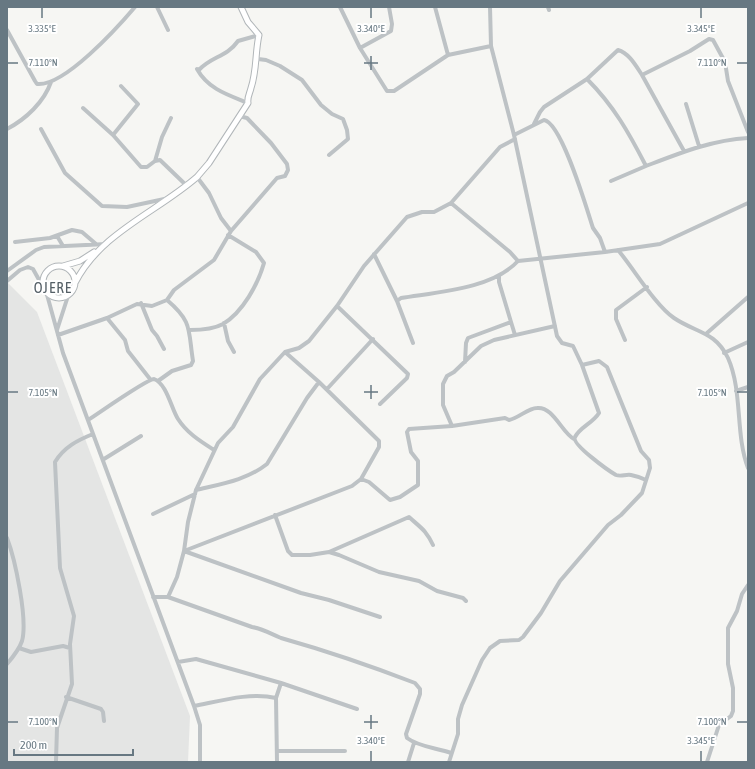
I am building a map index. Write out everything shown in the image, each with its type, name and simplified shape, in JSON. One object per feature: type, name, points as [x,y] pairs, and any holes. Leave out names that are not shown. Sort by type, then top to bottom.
[{"type":"main road","points":[[102,248],[80,260],[55,267],[46,272],[44,277],[45,289],[54,298],[68,296],[74,288],[82,268],[102,248],[187,186],[209,163],[238,116],[248,103],[247,99],[254,80],[258,59],[257,46],[259,35],[248,22],[241,7]]},
{"type":"main road","points":[[60,266],[65,267],[72,273],[75,283]]},
{"type":"street","points":[[7,30],[37,84],[51,82],[98,48],[135,7]]},
{"type":"street","points":[[158,7],[168,30]]},
{"type":"street","points":[[340,7],[360,48],[385,89],[391,92],[448,55],[490,46]]},
{"type":"street","points":[[360,48],[391,31],[392,24],[389,7]]},
{"type":"street","points":[[435,7],[448,55]]},
{"type":"street","points":[[490,7],[490,46],[514,137],[557,336],[562,343],[572,346],[582,365],[599,413],[574,439]]},
{"type":"street","points":[[248,103],[218,90],[208,83],[197,69],[199,70],[210,61],[232,49],[238,41],[259,35]]},
{"type":"street","points":[[642,75],[690,51],[709,39],[713,40],[725,62],[728,81],[748,132]]},
{"type":"street","points":[[534,124],[544,107],[587,79],[618,50],[623,52],[635,64],[684,152]]},
{"type":"street","points":[[258,59],[266,60],[280,66],[302,80],[321,105],[332,114],[343,119],[347,130],[348,139],[329,155]]},
{"type":"street","points":[[587,79],[598,90],[626,126],[646,166]]},
{"type":"street","points":[[7,129],[33,110],[49,89],[51,82]]},
{"type":"street","points":[[113,135],[138,104],[121,86]]},
{"type":"street","points":[[686,104],[699,146]]},
{"type":"street","points":[[83,108],[113,135],[140,167],[147,167],[154,161],[162,137],[171,118]]},
{"type":"street","points":[[58,333],[107,318],[141,303],[152,306],[167,300],[174,290],[214,260],[229,233],[277,178],[285,176],[288,170],[287,164],[271,143],[247,118],[238,116]]},
{"type":"street","points":[[168,596],[177,577],[196,492],[218,443],[233,427],[260,379],[285,352],[299,348],[309,341],[338,306],[364,266],[407,217],[415,213],[434,212],[451,203],[496,152],[514,137],[534,124],[548,121],[566,150],[593,228],[600,238],[605,252]]},
{"type":"street","points":[[41,129],[65,173],[102,206],[127,207],[159,198],[170,198]]},
{"type":"street","points":[[611,181],[699,146],[733,138],[748,138]]},
{"type":"street","points":[[154,161],[160,160],[166,164],[187,186]]},
{"type":"street","points":[[190,330],[205,329],[224,323],[240,308],[248,296],[264,263],[256,252],[229,233],[209,193],[197,177]]},
{"type":"street","points":[[451,203],[510,252],[518,261]]},
{"type":"street","points":[[397,302],[401,298],[474,285],[499,276],[518,261],[605,252],[660,244],[748,203]]},
{"type":"street","points":[[15,242],[56,236],[66,230],[77,230],[86,234],[96,244]]},
{"type":"street","points":[[56,236],[63,246]]},
{"type":"street","points":[[7,271],[36,250],[44,247],[107,244]]},
{"type":"street","points":[[618,250],[661,306],[673,317],[692,328],[707,333],[724,353],[731,366],[736,391],[742,447],[748,468]]},
{"type":"street","points":[[374,254],[397,302],[413,343]]},
{"type":"street","points":[[7,281],[20,270],[28,267],[34,269],[45,289],[58,333],[93,434],[104,459],[153,597],[194,706],[200,725],[200,762]]},
{"type":"street","points":[[499,276],[499,282],[515,335]]},
{"type":"street","points":[[626,340],[616,319],[616,310],[647,287]]},
{"type":"street","points":[[58,333],[68,296]]},
{"type":"street","points":[[707,333],[748,297]]},
{"type":"street","points":[[158,381],[172,371],[192,364],[190,330],[181,313],[167,300]]},
{"type":"street","points":[[141,303],[152,330],[164,349]]},
{"type":"street","points":[[338,306],[408,374],[407,378],[380,404]]},
{"type":"street","points":[[107,318],[125,340],[128,351],[150,379],[158,381],[186,431],[214,450]]},
{"type":"street","points":[[465,362],[466,344],[468,338],[512,322]]},
{"type":"street","points":[[224,323],[228,341],[234,352]]},
{"type":"street","points":[[452,426],[443,405],[443,384],[446,376],[465,362],[481,346],[494,340],[555,326]]},
{"type":"street","points":[[326,389],[373,339]]},
{"type":"street","points":[[724,353],[748,342]]},
{"type":"street","points":[[184,550],[352,486],[360,479],[379,447],[379,441],[319,382],[285,352]]},
{"type":"street","points":[[449,762],[458,734],[458,719],[462,705],[482,660],[490,648],[500,641],[519,640],[523,637],[541,613],[560,581],[608,525],[621,515],[642,493],[650,468],[649,460],[641,451],[607,367],[599,361],[582,365]]},
{"type":"street","points":[[88,420],[150,379]]},
{"type":"street","points":[[152,514],[196,492],[238,480],[257,472],[267,464],[307,398],[319,382]]},
{"type":"street","points":[[736,391],[748,387]]},
{"type":"street","points":[[360,479],[369,482],[390,500],[416,488],[418,483],[418,460],[411,452],[408,430],[452,426],[505,418],[509,420],[536,408],[542,408],[549,412],[574,439],[580,448],[612,472],[618,476],[632,475],[646,480]]},
{"type":"street","points":[[56,761],[57,728],[66,697],[72,684],[70,648],[74,616],[60,568],[55,462],[59,455],[74,442],[93,434]]},
{"type":"street","points":[[104,459],[140,436]]},
{"type":"street","points":[[275,515],[288,551],[292,555],[310,556],[329,552],[410,517],[417,526],[427,531],[433,545]]},
{"type":"street","points":[[7,538],[16,569],[23,623],[22,640],[19,648],[7,664]]},
{"type":"street","points":[[184,550],[301,593],[329,600],[380,617]]},
{"type":"street","points":[[329,552],[379,572],[419,581],[437,591],[463,598],[466,601]]},
{"type":"street","points":[[707,762],[719,725],[731,716],[734,711],[733,688],[728,664],[728,628],[737,611],[742,594],[748,585]]},
{"type":"street","points":[[153,597],[168,596],[252,627],[266,630],[278,637],[343,656],[416,683],[420,689],[420,694],[406,734],[407,738],[414,743],[436,747],[451,753]]},
{"type":"street","points":[[19,648],[31,652],[63,646],[70,648]]},
{"type":"street","points":[[178,662],[196,659],[281,683],[357,708]]},
{"type":"street","points":[[277,762],[276,698],[281,683]]},
{"type":"street","points":[[194,706],[237,698],[264,696],[276,698]]},
{"type":"street","points":[[66,697],[101,709],[103,712],[104,721]]},
{"type":"street","points":[[408,762],[414,743]]},
{"type":"street","points":[[278,751],[345,751]]},
{"type":"shaded area","points":[[7,282],[37,312],[190,716],[188,762],[7,762]]},
{"type":"district","name":"OJERE","points":[[53,288]]}]
